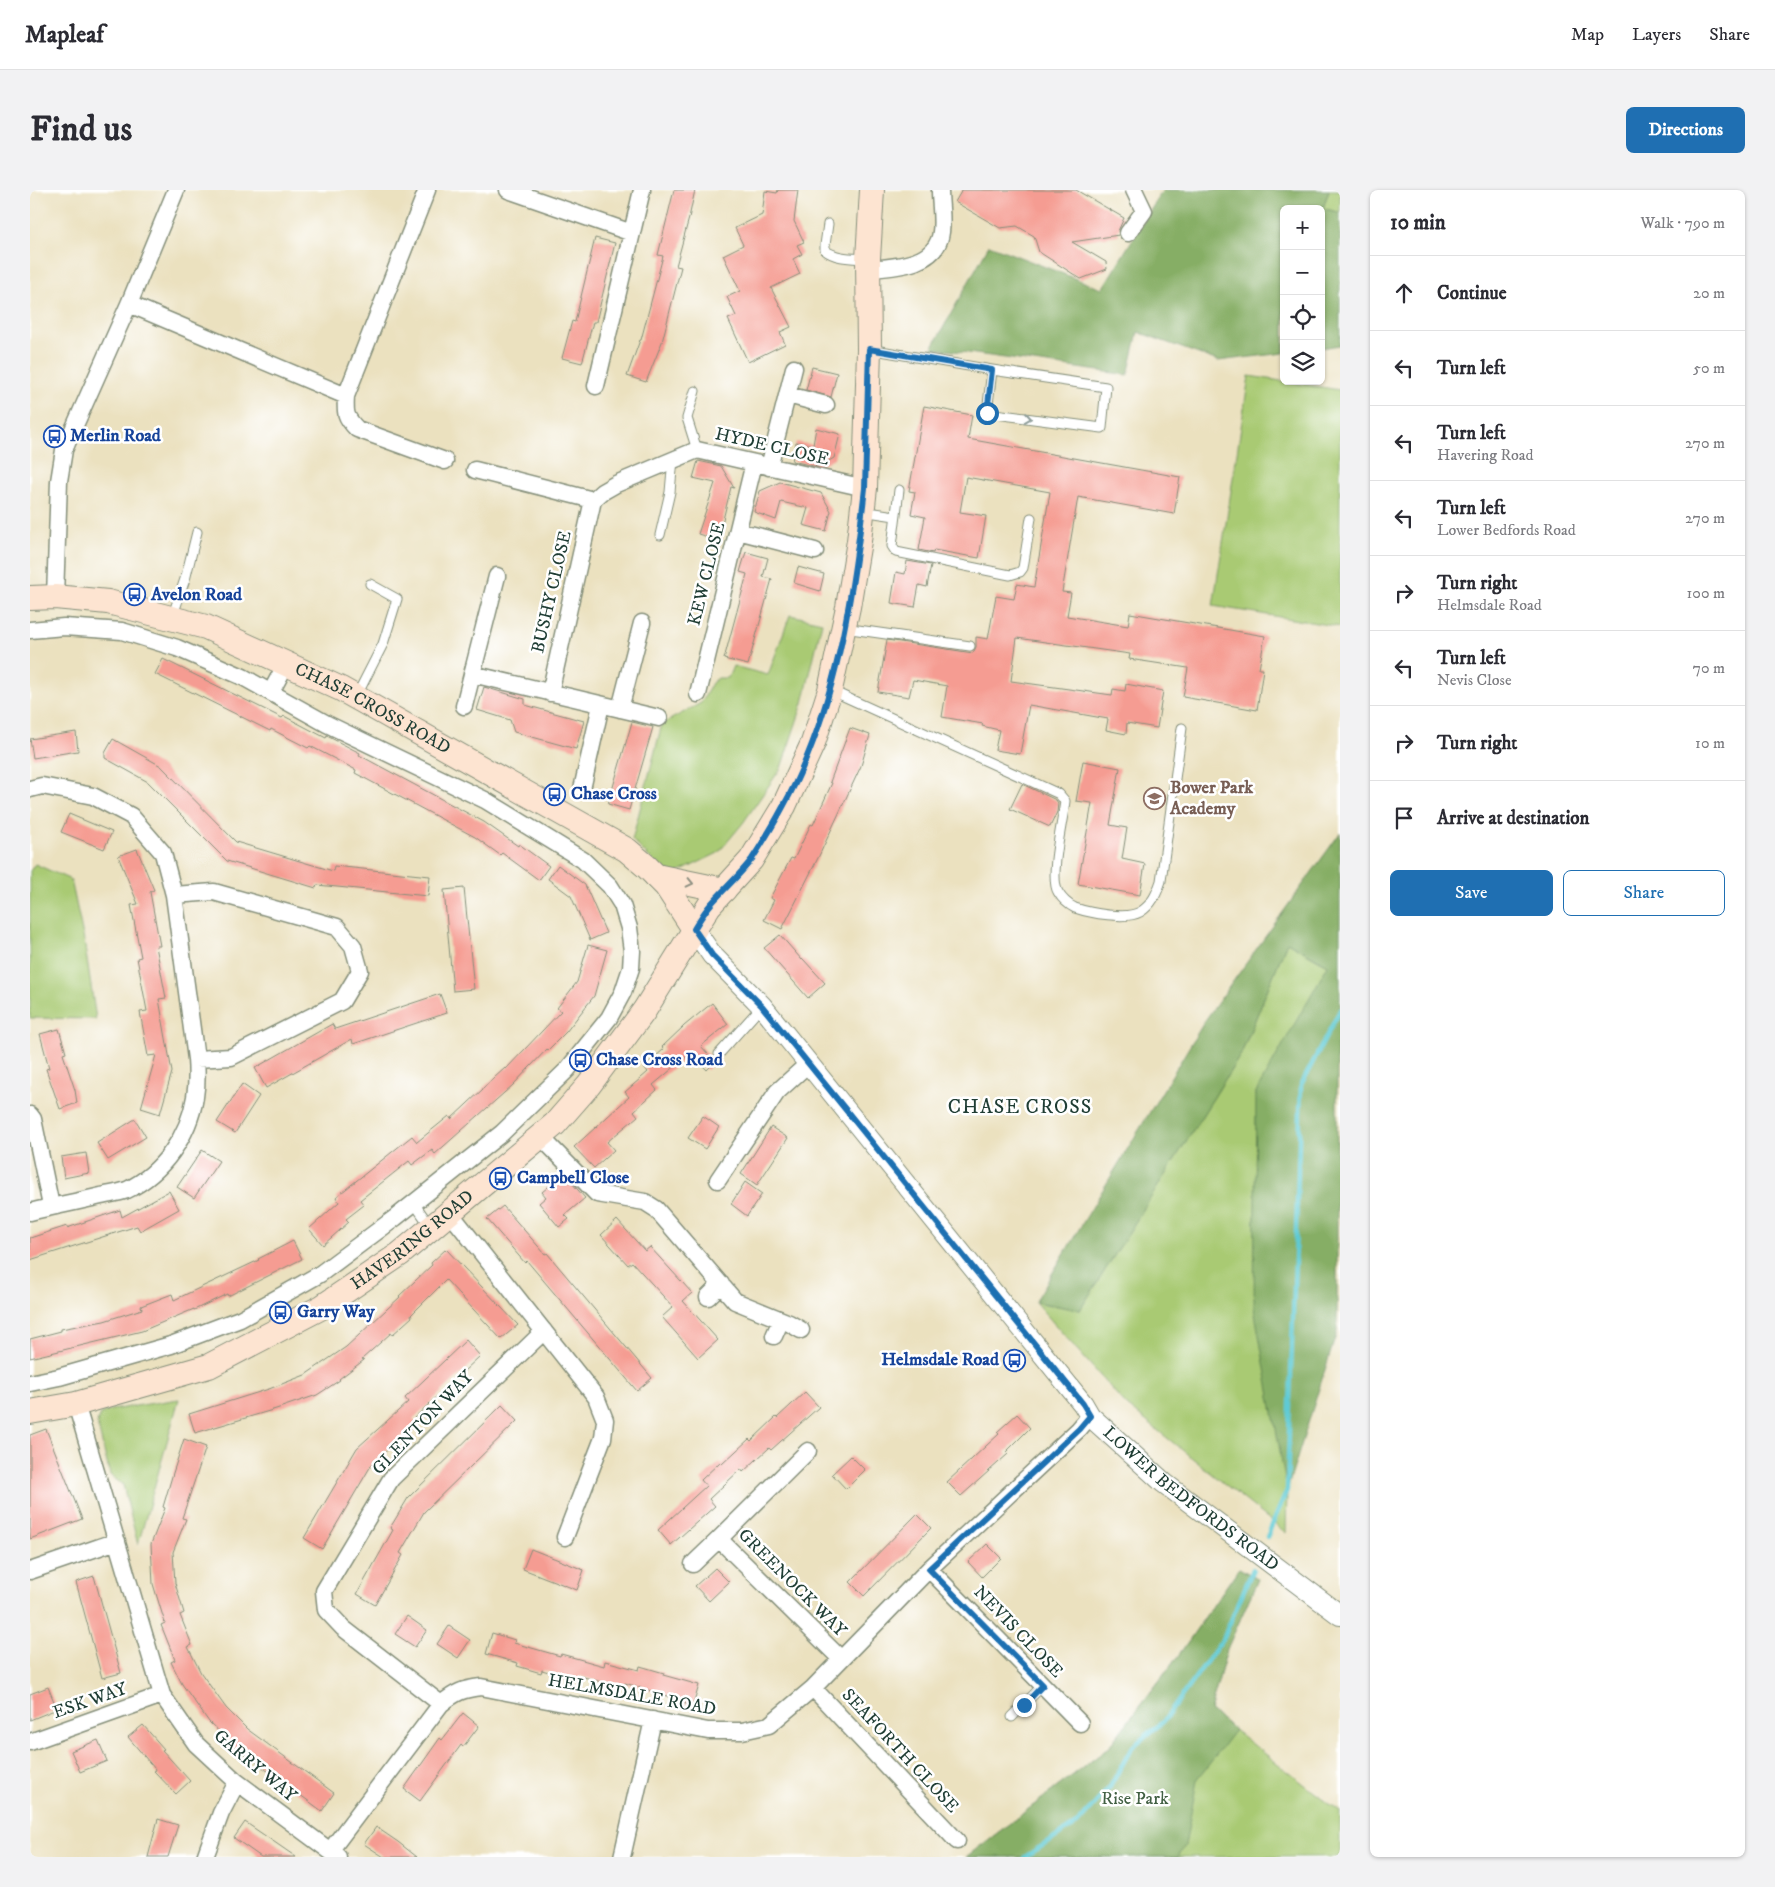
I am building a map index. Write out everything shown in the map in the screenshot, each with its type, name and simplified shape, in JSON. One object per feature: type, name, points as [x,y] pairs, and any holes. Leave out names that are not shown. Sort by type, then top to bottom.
[{"type":"main road","name":"HAVERING ROAD","points":[[30,1412],[76,1404],[209,1366],[322,1307],[400,1254],[541,1136],[589,1085],[644,1011],[709,906],[751,860],[784,806],[814,742],[830,690],[844,628],[863,500],[869,349],[868,264],[872,190]]},
{"type":"main road","name":"CHASE CROSS ROAD","points":[[30,598],[54,597],[108,602],[206,627],[355,697],[627,850],[666,886],[694,929]]},
{"type":"main road","points":[[656,876],[724,890]]},
{"type":"street","points":[[54,597],[59,481],[64,450],[129,304],[176,190]]},
{"type":"street","points":[[427,190],[346,396],[345,413],[357,429],[445,462]]},
{"type":"street","points":[[508,190],[632,233]]},
{"type":"street","points":[[596,386],[642,190]]},
{"type":"street","points":[[868,264],[894,267],[914,262],[925,257],[933,250],[939,241],[941,232],[940,190]]},
{"type":"street","points":[[1128,233],[1144,211],[1134,190]]},
{"type":"street","points":[[129,304],[346,396]]},
{"type":"street","name":"KEW CLOSE","points":[[698,694],[738,531],[788,395],[794,368]]},
{"type":"street","points":[[788,395],[826,405]]},
{"type":"street","name":"HYDE CLOSE","points":[[593,500],[616,484],[697,450],[762,465],[863,500]]},
{"type":"street","points":[[475,470],[593,500]]},
{"type":"street","name":"BUSHY CLOSE","points":[[550,693],[593,500]]},
{"type":"street","points":[[738,531],[815,551]]},
{"type":"street","points":[[464,706],[497,576]]},
{"type":"street","points":[[620,709],[642,623]]},
{"type":"street","points":[[30,630],[64,627],[122,632],[177,648],[243,677],[327,724],[485,800],[583,860],[610,886],[622,905],[629,928],[632,951],[631,968],[624,992],[609,1018],[567,1070],[502,1133],[320,1274],[240,1319],[171,1345],[59,1377],[30,1383]]},
{"type":"street","points":[[271,692],[286,664]]},
{"type":"street","points":[[472,674],[659,718]]},
{"type":"street","points":[[582,789],[601,705]]},
{"type":"street","points":[[30,788],[42,786],[93,796],[130,816],[163,853],[174,895],[196,1059],[195,1097],[191,1114],[178,1144],[150,1174],[127,1190],[30,1212]]},
{"type":"street","points":[[174,895],[214,892],[336,927],[353,946],[360,971],[342,1002],[231,1057],[196,1059]]},
{"type":"street","name":"LOWER BEDFORDS ROAD","points":[[694,929],[712,955],[762,1006],[809,1063],[1083,1404],[1090,1416],[1164,1483],[1340,1615]]},
{"type":"street","points":[[718,1180],[776,1092],[809,1063]]},
{"type":"street","points":[[30,1115],[33,1119],[51,1206]]},
{"type":"street","points":[[541,1136],[596,1194],[645,1202],[656,1208],[735,1301],[782,1320],[800,1330]]},
{"type":"street","points":[[450,1213],[596,1397],[605,1420],[603,1438],[565,1537]]},
{"type":"street","points":[[708,1297],[721,1284]]},
{"type":"street","points":[[774,1336],[782,1320]]},
{"type":"street","name":"GLENTON WAY","points":[[441,1704],[344,1628],[326,1610],[324,1591],[392,1479],[544,1331]]},
{"type":"street","name":"GARRY WAY","points":[[76,1404],[162,1695],[196,1744],[237,1782],[334,1854]]},
{"type":"street","name":"HELMSDALE ROAD","points":[[334,1854],[441,1704],[456,1692],[469,1688],[481,1687],[708,1731],[742,1732],[769,1724],[813,1688],[929,1569],[1079,1429],[1090,1416]]},
{"type":"street","name":"GREENOCK WAY","points":[[808,1451],[719,1539],[841,1659]]},
{"type":"street","points":[[692,1564],[719,1539]]},
{"type":"street","points":[[30,1571],[116,1540]]},
{"type":"street","name":"NEVIS CLOSE","points":[[929,1569],[1080,1723]]},
{"type":"street","name":"SEAFORTH CLOSE","points":[[813,1688],[957,1841]]},
{"type":"street","name":"ESK WAY","points":[[30,1742],[162,1695]]},
{"type":"street","points":[[622,1857],[652,1720]]},
{"type":"street","points":[[204,1857],[237,1782]]},
{"type":"lane","points":[[828,224],[826,250],[830,254],[868,264]]},
{"type":"lane","points":[[869,349],[1106,387],[1102,428],[987,413],[992,370]]},
{"type":"lane","points":[[695,391],[687,418],[697,450]]},
{"type":"lane","points":[[660,535],[670,492],[673,459]]},
{"type":"lane","points":[[899,490],[892,546],[896,552],[1010,575],[1020,572],[1023,568],[1031,518]]},
{"type":"lane","points":[[863,500],[895,516]]},
{"type":"lane","points":[[172,618],[186,576],[197,532]]},
{"type":"lane","points":[[355,697],[383,644],[397,599],[370,584]]},
{"type":"lane","points":[[844,628],[970,646]]},
{"type":"lane","points":[[830,690],[1059,794],[1065,801],[1055,867],[1055,884],[1058,892],[1074,907],[1122,916],[1139,912],[1148,906],[1156,894],[1160,881],[1182,728]]},
{"type":"lane","points":[[719,1054],[762,1006]]},
{"type":"lane","points":[[414,1203],[432,1228]]},
{"type":"lane","points":[[1012,1717],[1043,1685]]},
{"type":"green space","points":[[1163,190],[1329,190],[1324,205],[1280,205],[1280,353],[1218,361],[1138,332],[1128,375],[932,348],[989,245],[1102,289]]},
{"type":"green space","points":[[1329,190],[1340,190],[1340,213],[1325,209],[1324,205]]},
{"type":"green space","points":[[1325,209],[1340,213],[1340,345],[1325,347]]},
{"type":"green space","points":[[1249,376],[1280,381],[1280,385],[1308,385],[1340,390],[1340,627],[1213,606]]},
{"type":"green space","points":[[790,615],[822,622],[803,703],[781,768],[743,823],[718,853],[669,877],[632,840],[662,724],[701,703],[712,683],[718,678],[728,678],[733,666],[768,675]]},
{"type":"green space","points":[[1340,833],[1340,1042],[1337,1045],[1337,1332],[1287,1490],[1254,1308],[1256,1092],[1328,965],[1287,942],[1241,1054],[1080,1310],[1035,1302],[1206,1019]]},
{"type":"green space","points":[[35,864],[71,880],[84,940],[96,1019],[30,1018],[30,871]]},
{"type":"green space","points":[[1287,942],[1329,966],[1256,1093],[1287,1490],[1286,1533],[1126,1405],[1035,1302],[1080,1310],[1241,1054]]},
{"type":"green space","points":[[179,1399],[138,1545],[123,1485],[110,1475],[97,1423],[100,1414],[111,1410]]},
{"type":"green space","name":"Rise Park","points":[[1239,1568],[1258,1579],[1227,1649],[1210,1711],[1340,1812],[1340,1857],[966,1857],[1107,1749],[1176,1659]]},
{"type":"green space","name":"Rise Park","points":[[1239,1568],[1258,1579],[1227,1649],[1210,1711],[1235,1730],[1197,1780],[1185,1846],[1178,1857],[966,1857],[1107,1749],[1176,1659]]},
{"type":"building","points":[[674,190],[695,190],[676,266],[681,267],[662,342],[646,382],[627,376],[641,340],[663,256],[658,255]]},
{"type":"building","points":[[778,190],[798,190],[794,221],[804,242],[797,245],[802,254],[793,259],[800,274],[771,288],[791,327],[780,332],[785,344],[748,362],[728,319],[736,316],[727,297],[740,291],[723,255],[743,245],[735,228],[762,215],[765,191],[777,193]]},
{"type":"building","points":[[962,190],[1076,190],[1124,218],[1118,231],[1119,235],[1072,242],[1106,262],[1107,269],[1081,279],[1039,252],[1034,236],[1017,226],[1000,228],[955,202]]},
{"type":"building","points":[[595,238],[615,243],[596,322],[593,322],[582,363],[562,358],[572,321],[575,322]]},
{"type":"building","points":[[812,367],[837,373],[831,397],[806,390]]},
{"type":"building","points":[[924,406],[972,415],[968,439],[1180,477],[1174,514],[1078,497],[1062,592],[1071,593],[1067,616],[1128,626],[1130,613],[1265,636],[1259,669],[1263,669],[1257,710],[1183,697],[1188,668],[1129,659],[1130,654],[1017,638],[1011,681],[1112,695],[1113,689],[1125,691],[1126,684],[1163,691],[1157,728],[1127,723],[1126,734],[1106,730],[1108,719],[1029,705],[1020,754],[995,750],[999,730],[982,726],[983,724],[942,717],[947,686],[913,680],[909,697],[878,692],[887,640],[973,653],[976,647],[976,637],[988,639],[996,596],[1014,599],[1017,584],[1034,587],[1050,492],[966,477],[960,512],[986,516],[979,558],[934,550],[933,553],[919,550],[925,517],[911,514],[915,492],[909,491]]},
{"type":"building","points":[[816,428],[840,434],[834,458],[818,467],[792,461],[796,442],[813,445]]},
{"type":"building","points":[[698,461],[721,466],[734,488],[731,487],[718,540],[698,534],[715,483],[693,478]]},
{"type":"building","points":[[780,482],[821,493],[831,511],[826,531],[803,525],[808,508],[781,502],[776,520],[754,512],[760,491]]},
{"type":"building","points":[[746,552],[768,558],[763,577],[772,579],[748,665],[724,659],[747,574],[740,572]]},
{"type":"building","points":[[907,561],[931,565],[927,587],[919,585],[915,607],[891,603],[896,572],[905,574]]},
{"type":"building","points":[[798,567],[824,574],[820,591],[794,583]]},
{"type":"building","points":[[163,659],[282,718],[284,716],[360,753],[359,755],[484,822],[549,866],[539,880],[502,853],[500,855],[475,837],[355,773],[356,770],[310,746],[308,748],[271,729],[270,731],[155,674]]},
{"type":"building","points":[[484,687],[525,699],[525,705],[584,721],[576,749],[514,732],[510,720],[477,710]]},
{"type":"building","points":[[632,722],[653,727],[629,810],[608,804]]},
{"type":"building","points":[[850,728],[870,735],[861,766],[782,929],[764,920],[774,900],[770,898],[791,858],[794,859],[811,824],[813,825],[832,783],[830,782]]},
{"type":"building","points":[[76,732],[78,751],[33,758],[30,739]]},
{"type":"building","points":[[113,739],[161,766],[236,842],[333,871],[334,866],[430,876],[428,896],[317,885],[316,888],[227,861],[148,782],[105,758],[105,753]]},
{"type":"building","points":[[1083,761],[1120,768],[1110,825],[1127,828],[1122,859],[1145,864],[1140,895],[1078,884],[1092,803],[1076,801]]},
{"type":"building","points":[[1022,784],[1056,800],[1058,803],[1057,812],[1050,827],[1010,809]]},
{"type":"building","points":[[69,814],[112,832],[104,849],[61,832]]},
{"type":"building","points":[[137,849],[154,890],[150,892],[160,946],[156,946],[166,998],[159,999],[172,1072],[160,1114],[141,1108],[156,1055],[148,1056],[140,1012],[147,1011],[137,958],[141,957],[131,905],[138,904],[118,856]]},
{"type":"building","points":[[558,865],[585,885],[606,933],[590,940],[571,896],[548,879]]},
{"type":"building","points":[[464,888],[474,989],[453,991],[444,890]]},
{"type":"building","points":[[780,935],[825,983],[808,998],[764,948]]},
{"type":"building","points":[[588,945],[607,950],[594,996],[566,1032],[513,1085],[435,1154],[432,1150],[412,1165],[409,1161],[360,1200],[364,1205],[346,1219],[349,1222],[323,1245],[309,1229],[339,1202],[336,1197],[412,1136],[417,1142],[449,1116],[451,1119],[506,1069],[561,1011],[557,1008],[577,982]]},
{"type":"building","points":[[440,994],[447,1013],[353,1044],[352,1039],[266,1088],[255,1068],[332,1024],[335,1029]]},
{"type":"building","points":[[712,1003],[728,1024],[701,1046],[715,1062],[707,1070],[691,1053],[653,1085],[657,1090],[634,1111],[638,1116],[607,1142],[614,1150],[594,1168],[574,1147],[629,1097],[625,1092],[648,1072],[644,1067],[664,1049],[662,1047]]},
{"type":"building","points":[[59,1029],[66,1053],[63,1054],[75,1090],[77,1103],[60,1109],[46,1069],[49,1068],[40,1034]]},
{"type":"building","points":[[242,1084],[259,1096],[235,1133],[217,1122]]},
{"type":"building","points":[[703,1116],[719,1127],[705,1149],[688,1138]]},
{"type":"building","points":[[135,1119],[146,1137],[108,1160],[97,1143]]},
{"type":"building","points":[[771,1127],[788,1138],[757,1185],[741,1174]]},
{"type":"building","points":[[202,1150],[219,1161],[194,1198],[177,1187]]},
{"type":"building","points":[[86,1153],[89,1173],[64,1178],[61,1157]]},
{"type":"building","points":[[564,1174],[585,1198],[565,1215],[569,1219],[559,1227],[539,1203],[546,1197],[542,1192]]},
{"type":"building","points":[[745,1182],[762,1194],[747,1216],[731,1204]]},
{"type":"building","points":[[169,1191],[179,1209],[140,1231],[137,1226],[30,1260],[30,1238],[120,1210],[122,1217]]},
{"type":"building","points":[[503,1206],[545,1254],[547,1253],[652,1378],[637,1391],[527,1261],[525,1263],[487,1219]]},
{"type":"building","points":[[617,1220],[645,1251],[650,1247],[692,1293],[683,1301],[718,1340],[698,1358],[662,1317],[673,1307],[632,1262],[628,1265],[601,1235]]},
{"type":"building","points":[[293,1241],[302,1259],[228,1296],[227,1294],[142,1331],[30,1358],[30,1339],[61,1331],[61,1329],[104,1321],[142,1309],[141,1306],[172,1294],[174,1300],[259,1260]]},
{"type":"building","points":[[446,1249],[518,1325],[501,1339],[446,1280],[411,1315],[412,1317],[362,1359],[364,1360],[340,1380],[317,1395],[195,1433],[189,1414],[269,1389],[305,1375],[346,1347],[400,1297]]},
{"type":"building","points":[[466,1340],[480,1356],[413,1419],[417,1423],[372,1464],[322,1549],[304,1538],[357,1448],[408,1402],[405,1398]]},
{"type":"building","points":[[805,1392],[819,1407],[771,1450],[769,1448],[743,1472],[741,1469],[709,1499],[715,1506],[671,1545],[658,1530],[706,1486],[701,1480],[749,1439],[751,1441]]},
{"type":"building","points":[[502,1405],[517,1421],[424,1512],[400,1553],[403,1555],[375,1605],[357,1594],[393,1530],[390,1528],[408,1498]]},
{"type":"building","points":[[1017,1414],[1030,1428],[1006,1452],[1008,1454],[961,1496],[947,1482],[999,1434],[997,1432]]},
{"type":"building","points":[[46,1429],[82,1519],[30,1539],[30,1435]]},
{"type":"building","points":[[184,1439],[206,1447],[182,1518],[186,1519],[173,1552],[175,1583],[184,1613],[180,1615],[192,1645],[188,1647],[201,1673],[226,1708],[247,1729],[334,1793],[322,1811],[235,1747],[209,1722],[182,1684],[171,1662],[175,1660],[161,1625],[165,1623],[153,1584],[151,1544],[165,1508],[163,1507]]},
{"type":"building","points":[[851,1456],[865,1470],[846,1489],[832,1474]]},
{"type":"building","points":[[917,1514],[931,1528],[864,1596],[850,1582]]},
{"type":"building","points":[[987,1544],[1001,1558],[982,1577],[968,1562]]},
{"type":"building","points":[[531,1549],[584,1570],[577,1590],[523,1569]]},
{"type":"building","points":[[715,1568],[729,1582],[709,1601],[695,1586]]},
{"type":"building","points":[[94,1576],[121,1673],[102,1678],[76,1582]]},
{"type":"building","points":[[407,1616],[427,1630],[415,1647],[395,1634]]},
{"type":"building","points":[[449,1626],[470,1640],[458,1658],[437,1644]]},
{"type":"building","points":[[492,1633],[515,1640],[514,1643],[560,1656],[561,1654],[604,1666],[605,1661],[639,1670],[640,1666],[664,1673],[663,1675],[699,1685],[693,1706],[625,1683],[623,1688],[580,1676],[579,1681],[542,1670],[541,1673],[517,1666],[518,1663],[486,1654]]},
{"type":"building","points":[[48,1687],[57,1709],[30,1720],[30,1694]]},
{"type":"building","points":[[463,1713],[479,1726],[463,1747],[461,1745],[420,1801],[404,1789],[440,1738],[442,1740]]},
{"type":"building","points":[[143,1725],[164,1749],[162,1750],[190,1781],[176,1794],[154,1771],[155,1769],[128,1737]]},
{"type":"building","points":[[98,1740],[107,1761],[80,1772],[71,1751]]},
{"type":"building","points":[[158,1819],[178,1825],[168,1857],[148,1857]]},
{"type":"building","points":[[245,1822],[296,1857],[261,1857],[234,1838]]},
{"type":"building","points":[[376,1827],[417,1857],[384,1857],[364,1844]]},
{"type":"waterway","points":[[1267,1537],[1287,1490],[1301,1085],[1340,1010]]},
{"type":"waterway","points":[[1025,1857],[1078,1823],[1110,1787],[1132,1747],[1163,1722],[1223,1639],[1253,1569]]},
{"type":"place","name":"Merlin Road","points":[[54,436]]},
{"type":"place","name":"Avelon Road","points":[[135,595]]},
{"type":"place","name":"Chase Cross","points":[[555,794]]},
{"type":"place","name":"Bower Park Academy","points":[[1154,798]]},
{"type":"place","name":"Chase Cross Road","points":[[580,1060]]},
{"type":"place","name":"Campbell Close","points":[[501,1178]]},
{"type":"place","name":"Garry Way","points":[[281,1312]]},
{"type":"place","name":"Helmsdale Road","points":[[1015,1360]]},
{"type":"district","name":"CHASE CROSS","points":[[1020,1107]]},
{"type":"route","points":[[987,413],[992,370],[869,349],[865,488],[859,541],[848,607],[830,690],[814,742],[784,806],[751,860],[709,906],[694,929],[712,955],[762,1006],[809,1063],[1083,1404],[1090,1416],[1079,1429],[929,1569],[1043,1685],[1024,1705]]}]
